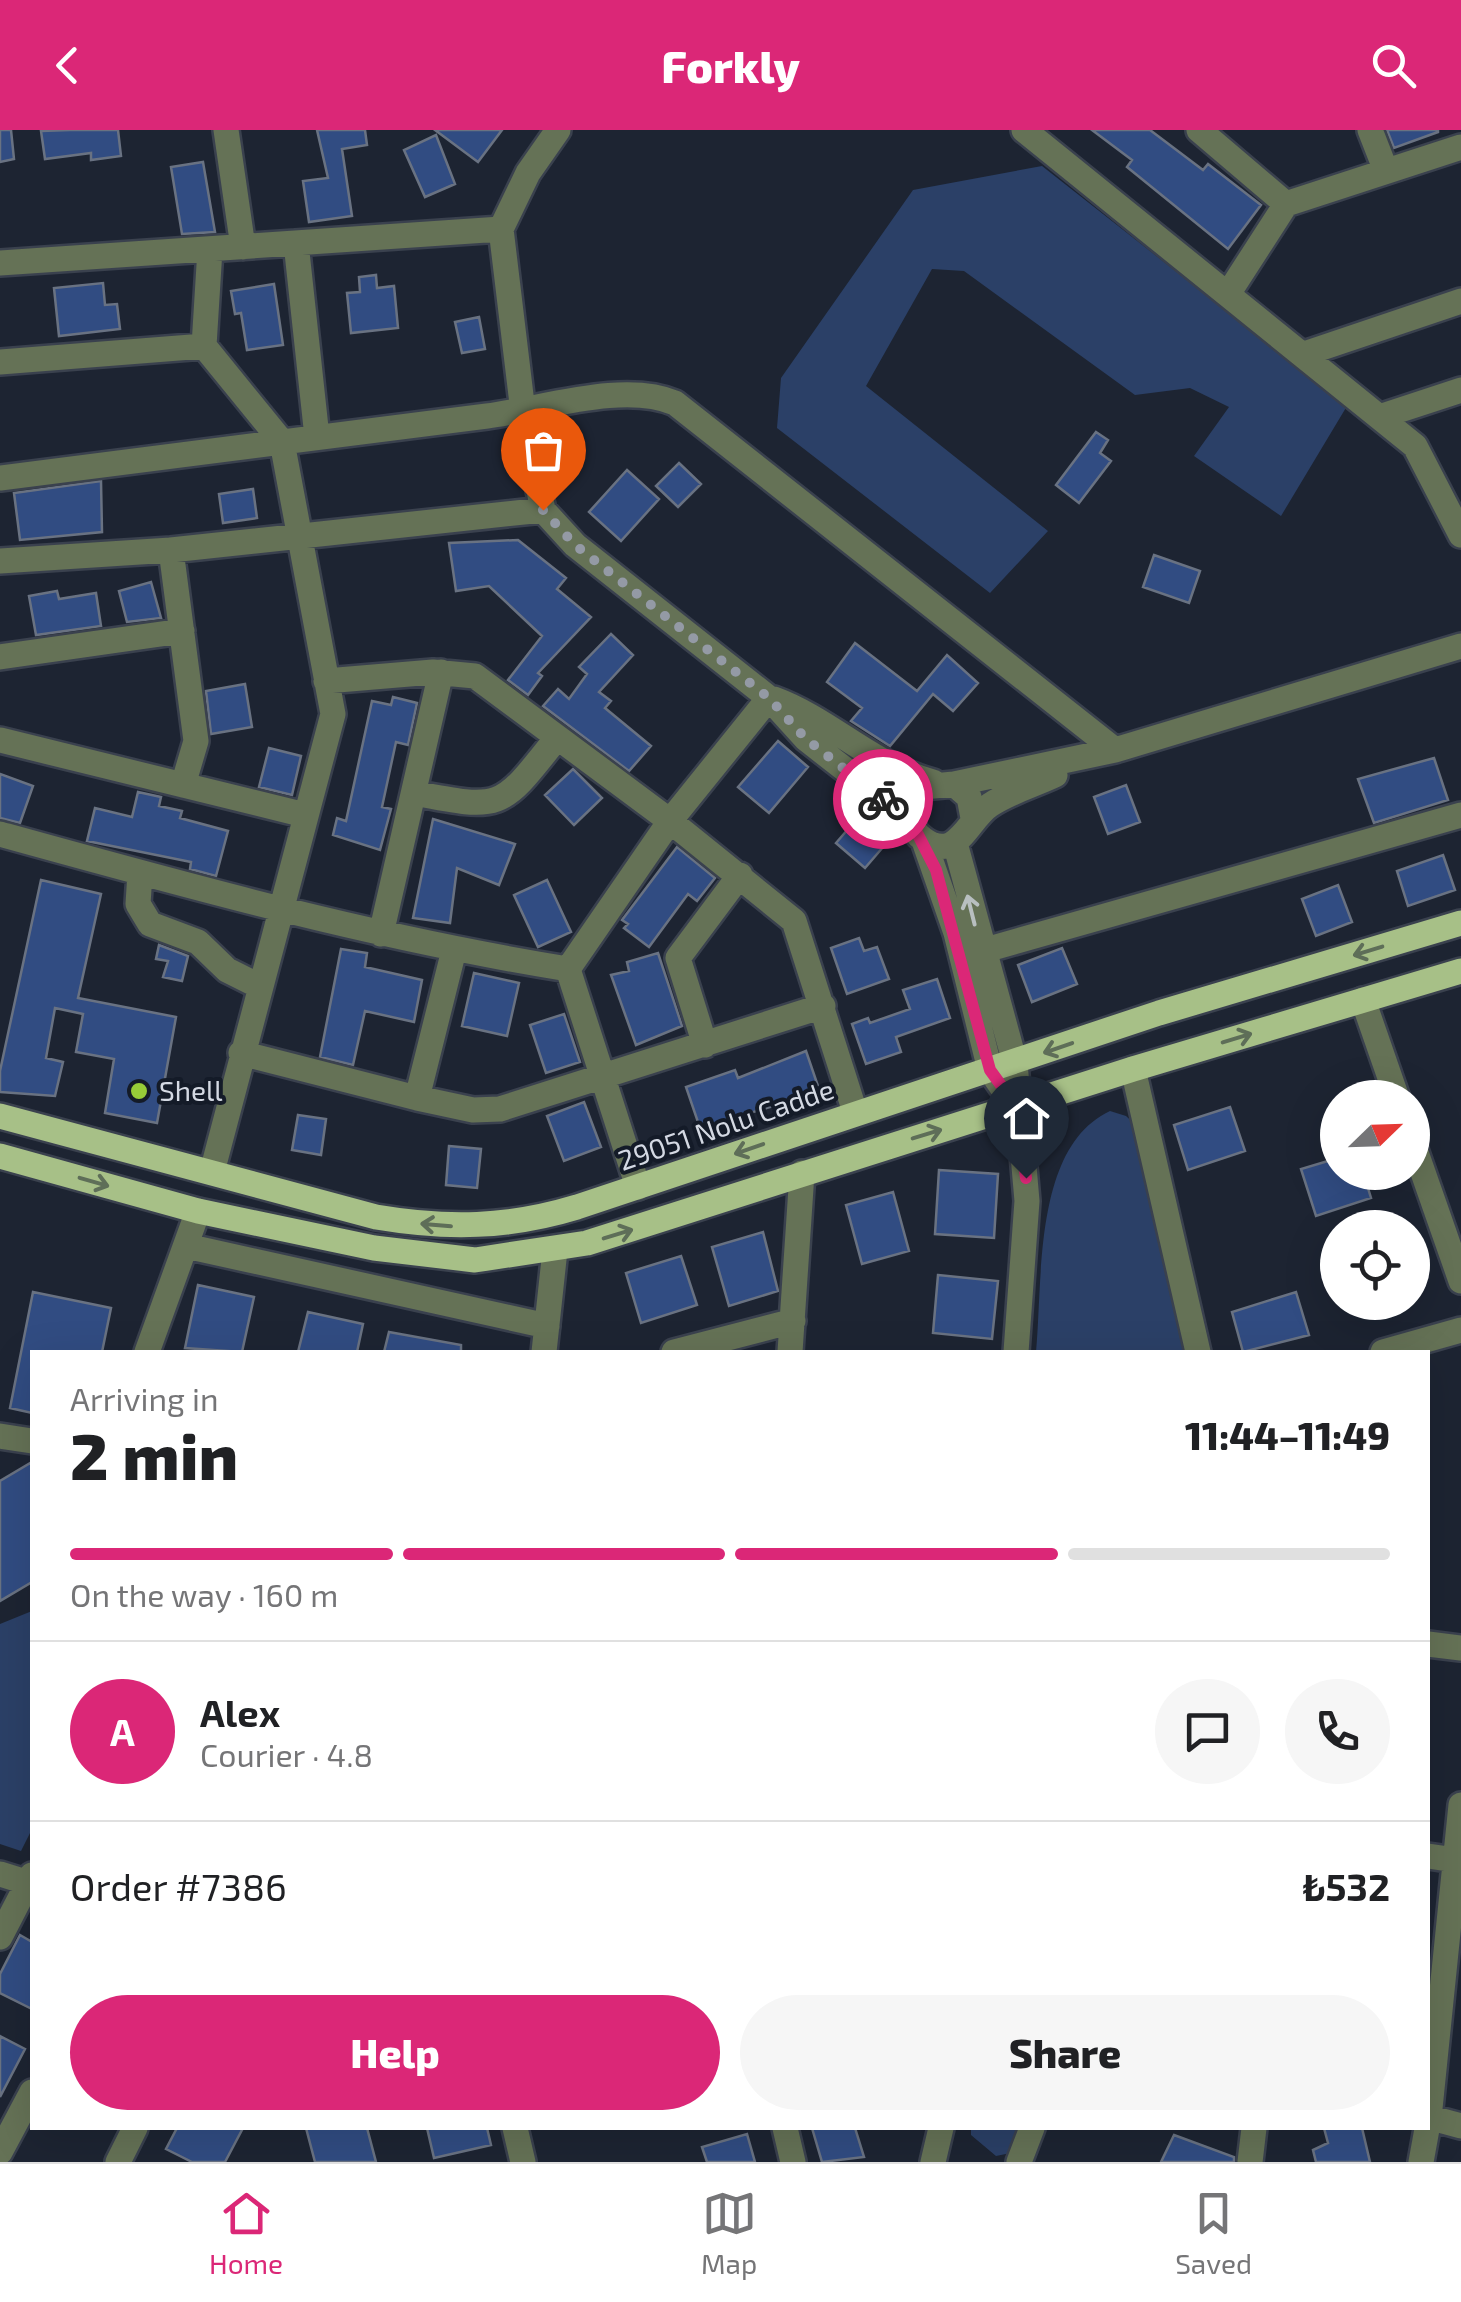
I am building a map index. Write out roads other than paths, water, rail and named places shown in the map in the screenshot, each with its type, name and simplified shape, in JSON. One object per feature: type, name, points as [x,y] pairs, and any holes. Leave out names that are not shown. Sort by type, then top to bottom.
[{"type":"main road","name":"29051 Nolu Cadde","points":[[0,1116],[376,1217],[460,1227],[539,1218],[1159,1013],[1461,923]]},
{"type":"main road","points":[[0,1156],[198,1211],[374,1248],[475,1260],[555,1250],[587,1244],[1133,1069],[1461,971]]},
{"type":"street","points":[[226,130],[243,247]]},
{"type":"street","points":[[558,130],[528,173],[502,229],[523,412],[543,510],[575,545],[769,698],[806,739],[918,831],[945,846],[955,843],[991,804],[1115,750]]},
{"type":"street","points":[[1024,130],[1415,446],[1461,535]]},
{"type":"street","points":[[1199,130],[1286,204]]},
{"type":"street","points":[[1370,130],[1386,172]]},
{"type":"street","points":[[1228,294],[1286,204],[1461,147]]},
{"type":"street","points":[[0,263],[502,229]]},
{"type":"street","points":[[296,243],[317,437]]},
{"type":"street","points":[[210,249],[204,346],[282,442],[332,714],[212,1172]]},
{"type":"street","points":[[1304,354],[1461,302]]},
{"type":"street","points":[[0,362],[204,346]]},
{"type":"street","points":[[1382,416],[1461,390]]},
{"type":"street","points":[[0,478],[523,412],[636,393],[675,403],[1115,750]]},
{"type":"street","points":[[0,561],[170,550],[543,510]]},
{"type":"street","points":[[170,550],[196,742],[183,785]]},
{"type":"street","points":[[0,657],[182,631]]},
{"type":"street","points":[[1016,1350],[1027,1200],[1016,1106],[918,831],[916,794],[943,783],[1115,750],[1461,646]]},
{"type":"street","points":[[326,681],[441,672],[475,676],[740,875],[794,920],[855,1112]]},
{"type":"street","points":[[381,934],[441,672]]},
{"type":"street","points":[[769,698],[801,709],[873,759],[943,783],[970,798],[974,818]]},
{"type":"street","points":[[568,969],[670,821],[769,698]]},
{"type":"street","points":[[414,793],[492,804],[516,790],[556,739]]},
{"type":"street","points":[[0,740],[305,815]]},
{"type":"street","points":[[982,951],[1461,815]]},
{"type":"street","points":[[0,834],[279,910],[454,950],[568,969]]},
{"type":"street","points":[[955,843],[982,951],[1002,1066]]},
{"type":"street","points":[[140,873],[138,904],[150,924],[198,942],[227,970],[259,986]]},
{"type":"street","points":[[705,1045],[678,958],[740,875]]},
{"type":"street","points":[[417,1098],[454,950]]},
{"type":"street","points":[[568,969],[638,1187]]},
{"type":"street","points":[[1363,1000],[1391,1080]]},
{"type":"street","points":[[241,1054],[473,1110],[500,1109],[824,1006]]},
{"type":"street","points":[[1133,1069],[1198,1350]]},
{"type":"street","points":[[790,1350],[802,1173]]},
{"type":"street","points":[[1429,1190],[1461,1280]]},
{"type":"street","points":[[148,1350],[198,1211]]},
{"type":"street","points":[[186,1246],[547,1326]]},
{"type":"street","points":[[544,1350],[555,1250]]},
{"type":"street","points":[[682,1350],[793,1321]]},
{"type":"street","points":[[1390,1350],[1461,1330]]},
{"type":"street","points":[[0,1436],[30,1441]]},
{"type":"street","points":[[1430,1644],[1461,1648]]},
{"type":"street","points":[[1430,2101],[1461,1805]]},
{"type":"street","points":[[1430,1856],[1458,1860]]},
{"type":"street","points":[[0,1874],[30,1880]]},
{"type":"street","points":[[0,1937],[30,1882]]},
{"type":"street","points":[[0,2152],[30,2096]]},
{"type":"street","points":[[1430,2118],[1461,2126]]},
{"type":"street","points":[[118,2162],[134,2130]]},
{"type":"street","points":[[515,2130],[523,2162]]},
{"type":"street","points":[[785,2130],[793,2162]]},
{"type":"street","points":[[933,2162],[941,2130]]},
{"type":"street","points":[[1019,2162],[1031,2130]]},
{"type":"street","points":[[1250,2162],[1254,2130]]},
{"type":"street","points":[[1421,2162],[1426,2130]]},
{"type":"place","name":"Shell","points":[[139,1091]]}]
